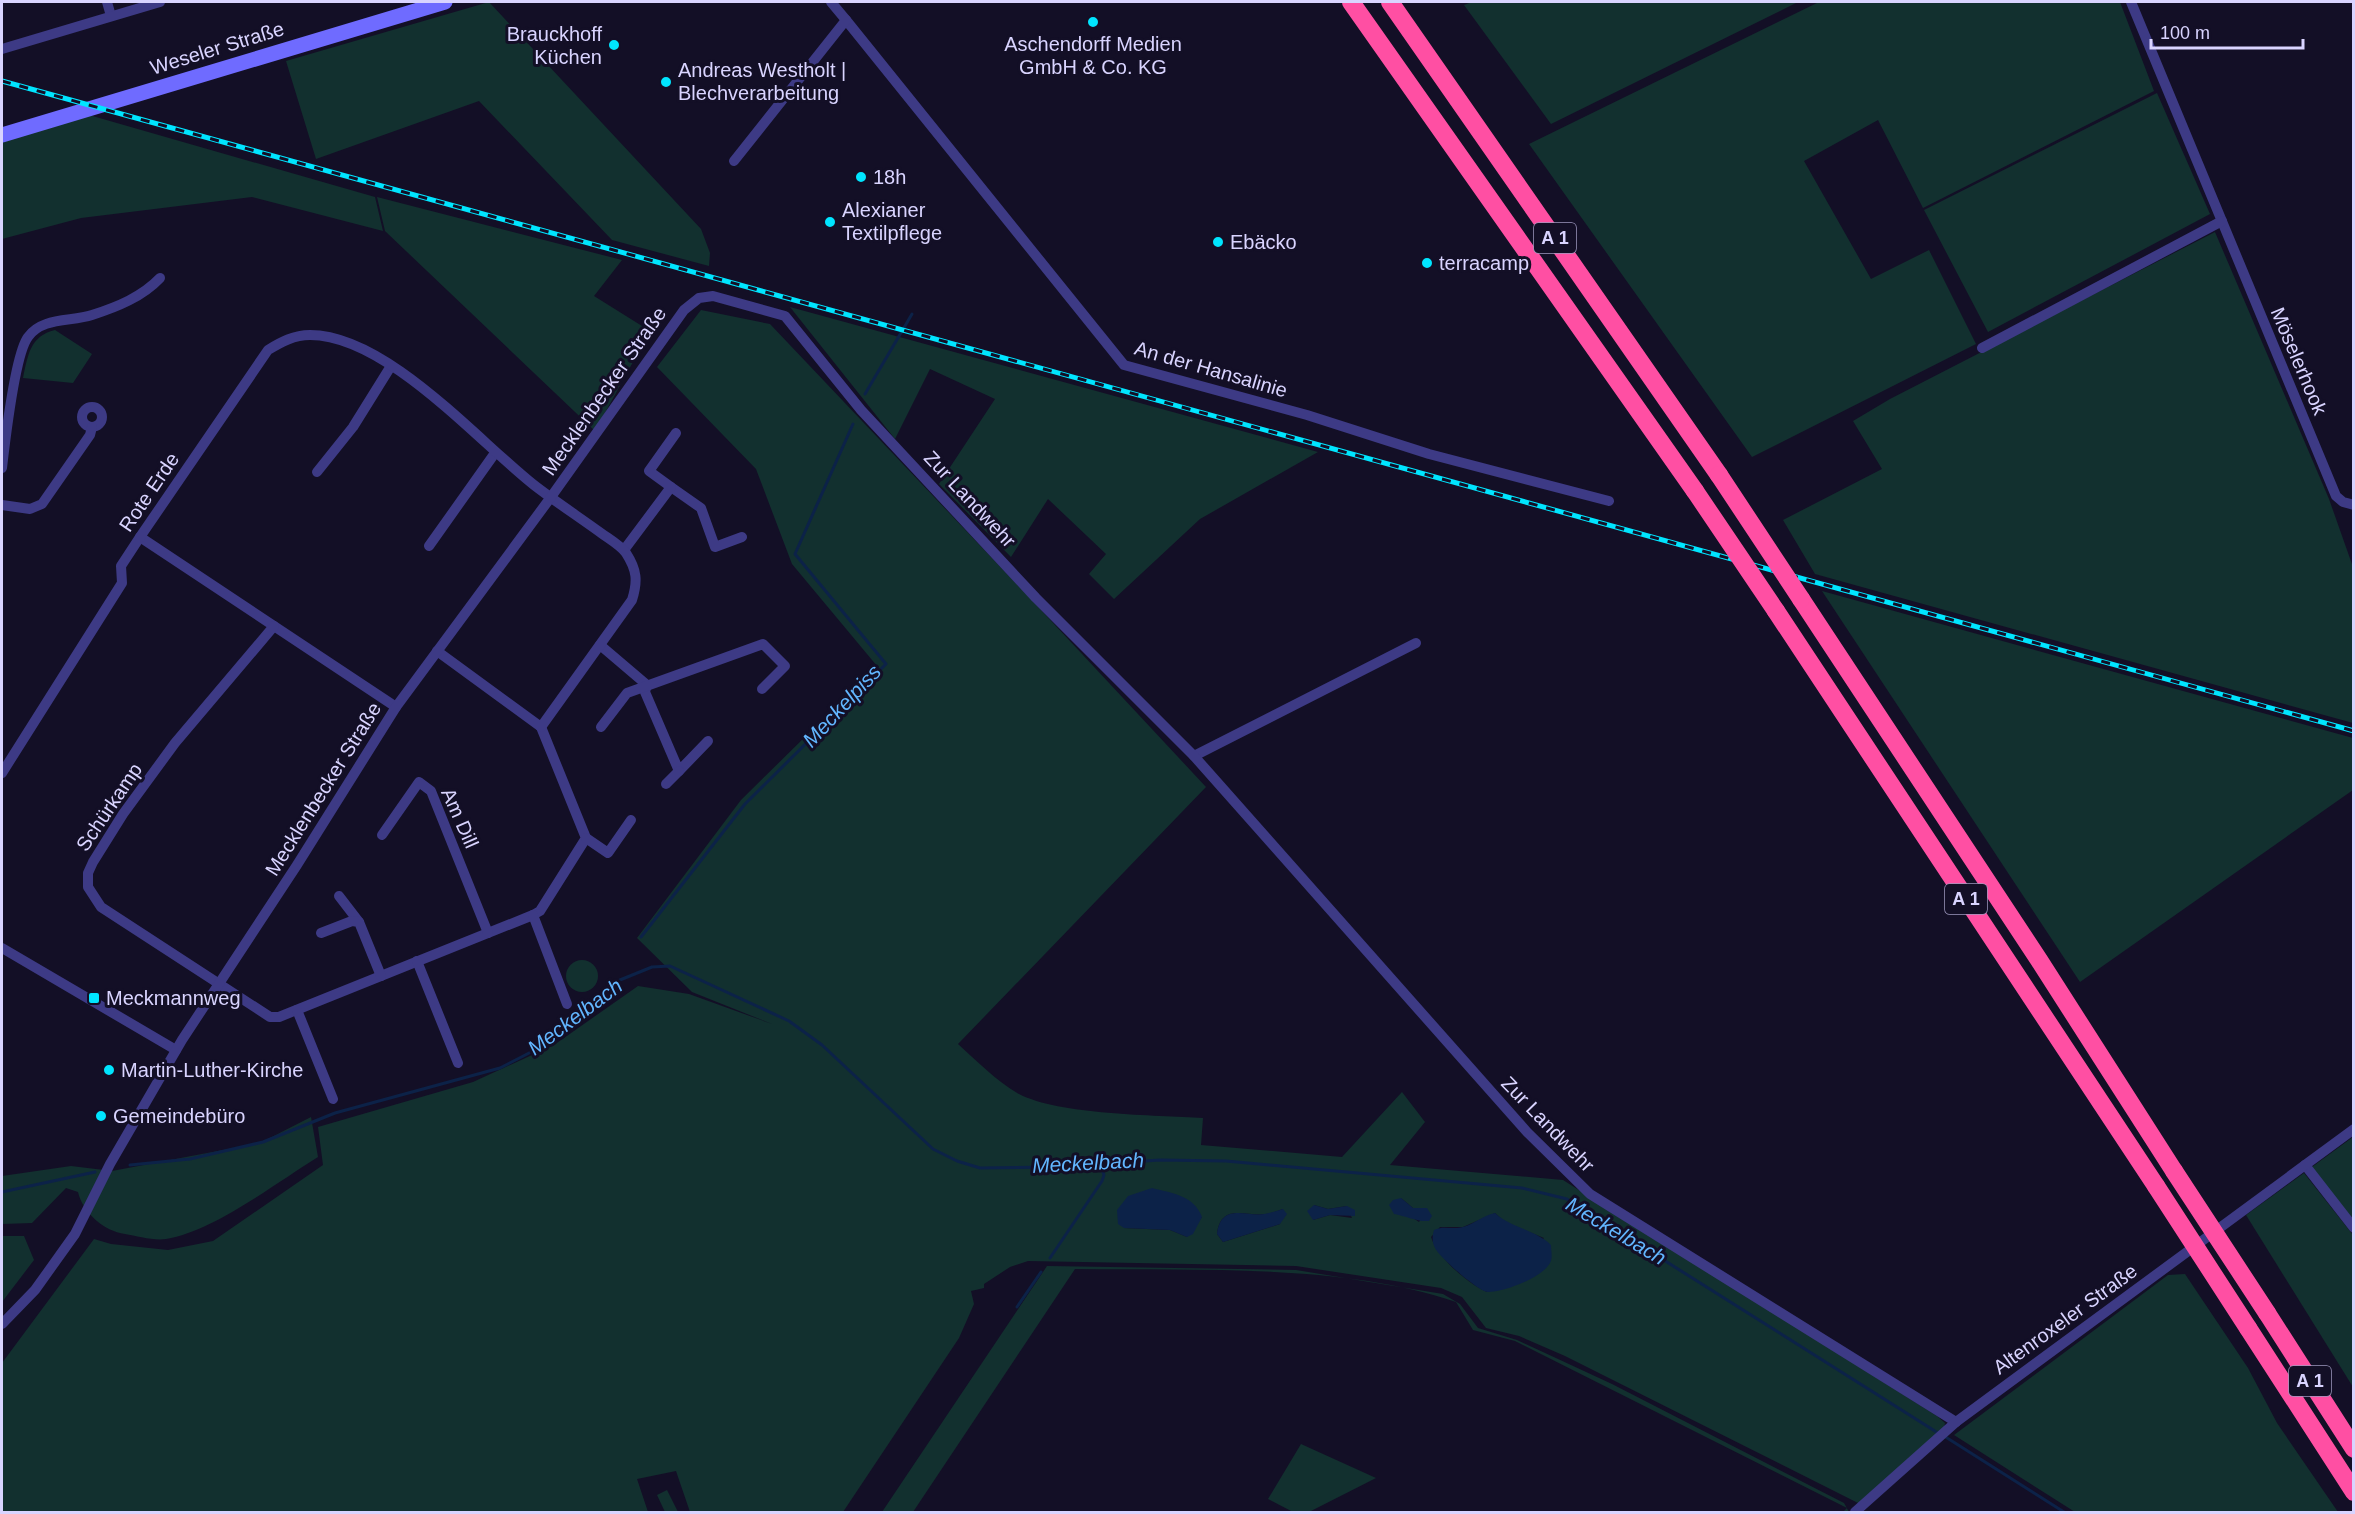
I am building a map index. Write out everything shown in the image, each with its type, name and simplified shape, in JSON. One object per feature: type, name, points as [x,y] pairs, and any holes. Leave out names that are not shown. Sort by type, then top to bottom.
[{"type":"highway","name":"A 1","points":[[1351,2],[1695,491],[1776,611],[2156,1186],[2354,1492]]},
{"type":"highway","name":"A 1","points":[[1390,2],[1719,475],[2039,960],[2354,1449]]},
{"type":"main road","name":"Weseler Straße","points":[[2,135],[446,2]]},
{"type":"street","points":[[107,2],[111,16]]},
{"type":"street","points":[[2,49],[160,2]]},
{"type":"street","name":"An der Hansalinie","points":[[831,2],[1124,365],[1307,415],[1430,454],[1609,501]]},
{"type":"street","name":"Möselerhook","points":[[2131,2],[2336,496],[2343,502],[2354,505]]},
{"type":"street","points":[[734,161],[846,20]]},
{"type":"street","points":[[1982,348],[2222,221]]},
{"type":"street","points":[[2,468],[5,424],[20,356],[27,338],[33,332],[52,322],[90,316],[110,309],[147,292],[160,279]]},
{"type":"street","name":"Mecklenbecker Straße","points":[[2,1324],[35,1290],[75,1234],[111,1164],[176,1050],[217,984],[297,866],[396,707],[551,497],[684,310],[691,303],[707,296]]},
{"type":"street","name":"Zur Landwehr","points":[[707,296],[720,297],[785,316],[887,438],[1036,598],[1194,756],[1527,1132],[1590,1194],[1953,1425]]},
{"type":"street","name":"Rote Erde","points":[[2,773],[123,584],[121,566],[267,350],[283,340],[310,335],[335,339],[366,351],[423,389],[495,453],[551,497]]},
{"type":"street","points":[[317,472],[353,427],[391,366]]},
{"type":"street","points":[[2,505],[30,509],[42,504],[90,435],[92,427]]},
{"type":"street","points":[[676,434],[649,471],[701,508],[715,547],[742,537]]},
{"type":"street","points":[[429,546],[495,453]]},
{"type":"street","points":[[624,550],[671,487]]},
{"type":"street","points":[[541,727],[632,600],[637,582],[635,567],[624,550],[551,497]]},
{"type":"street","points":[[140,537],[396,707]]},
{"type":"street","name":"Schürkamp","points":[[217,984],[101,907],[91,894],[87,880],[93,862],[111,833],[175,743],[274,626]]},
{"type":"street","points":[[1194,756],[1416,643]]},
{"type":"street","points":[[601,727],[627,693],[763,644],[784,666],[762,689]]},
{"type":"street","points":[[600,645],[647,685]]},
{"type":"street","points":[[437,651],[541,727],[586,838],[608,853],[631,820]]},
{"type":"street","points":[[647,685],[645,692],[679,771]]},
{"type":"street","points":[[666,784],[708,741]]},
{"type":"street","name":"Am Dill","points":[[382,835],[419,782],[432,791],[488,933]]},
{"type":"street","points":[[217,984],[270,1017],[279,1017],[297,1010],[540,911],[586,838]]},
{"type":"street","points":[[339,896],[359,922],[381,976]]},
{"type":"street","points":[[533,915],[567,1004]]},
{"type":"street","points":[[321,933],[352,921],[359,922]]},
{"type":"street","points":[[2,948],[176,1050]]},
{"type":"street","points":[[417,961],[458,1063]]},
{"type":"street","points":[[297,1010],[333,1099]]},
{"type":"street","name":"Altenroxeler Straße","points":[[1855,1512],[1953,1425],[2354,1129]]},
{"type":"street","points":[[2305,1165],[2354,1228]]},
{"type":"green space","points":[[489,2],[701,229],[710,253],[709,266],[612,240],[479,101],[316,159],[286,61]]},
{"type":"green space","points":[[1472,2],[1798,2],[1551,124],[1464,5]]},
{"type":"green space","points":[[1819,2],[2120,2],[2154,91],[1923,208],[1878,120],[1804,161],[1871,279],[1929,250],[1976,344],[1752,457],[1529,144]]},
{"type":"green space","points":[[2157,93],[2210,214],[1988,332],[1924,210]]},
{"type":"green space","points":[[89,115],[375,197],[383,231],[252,197],[81,218],[2,239],[2,142]]},
{"type":"green space","points":[[377,197],[622,260],[594,296],[650,331],[595,431],[385,231]]},
{"type":"green space","points":[[2215,232],[2329,499],[2353,567],[2353,723],[1815,574],[1783,520],[1882,469],[1853,421],[1890,399]]},
{"type":"green space","points":[[790,307],[1318,452],[1200,519],[1114,599],[1089,574],[1106,554],[1048,499],[1011,557],[939,484],[995,399],[930,369],[895,439]]},
{"type":"green space","points":[[701,310],[770,324],[1206,787],[958,1044],[995,1077],[1019,1094],[1058,1106],[1108,1113],[1203,1118],[1201,1145],[1342,1157],[1402,1092],[1425,1122],[1390,1165],[1563,1180],[1937,1416],[1945,1423],[1944,1428],[1860,1504],[1565,1356],[1519,1336],[1486,1328],[1462,1297],[1441,1288],[1296,1266],[1028,1261],[1010,1267],[984,1284],[984,1288],[971,1291],[974,1304],[959,1338],[843,1512],[690,1512],[676,1471],[637,1479],[648,1512],[2,1512],[2,1363],[94,1239],[111,1244],[168,1250],[213,1241],[323,1165],[318,1127],[473,1082],[554,1045],[638,986],[689,994],[772,1024],[692,992],[637,938],[741,800],[877,666],[792,564],[756,469],[657,367]],"holes":[[[1401,1198],[1413,1208],[1427,1208],[1419,1222],[1410,1216]],[[1314,1205],[1328,1209],[1347,1206],[1352,1218],[1330,1215],[1313,1220]],[[1283,1209],[1280,1224],[1223,1242],[1217,1234],[1219,1224],[1229,1214],[1266,1214]],[[1495,1213],[1506,1223],[1544,1238],[1487,1292],[1462,1276],[1440,1253],[1431,1237],[1440,1227],[1463,1227]],[[1202,1217],[1187,1237],[1170,1230],[1124,1228]]]},
{"type":"green space","points":[[55,330],[92,354],[73,383],[23,378],[31,348],[35,342]]},
{"type":"green space","points":[[1822,591],[2353,738],[2353,790],[2080,982]]},
{"type":"green space","points":[[582,960],[593,965],[598,976],[593,987],[582,992],[571,987],[566,976],[571,965]]},
{"type":"green space","points":[[311,1117],[318,1157],[244,1205],[185,1234],[156,1239],[117,1232],[102,1225],[90,1214],[84,1207],[78,1192],[66,1188],[32,1223],[2,1224],[2,1176],[71,1166],[112,1171],[260,1143]]},
{"type":"green space","points":[[2353,1137],[2353,1221],[2312,1167]]},
{"type":"green space","points":[[2304,1173],[2353,1235],[2353,1387],[2246,1215]]},
{"type":"green space","points":[[2,1236],[24,1236],[34,1260],[2,1302]]},
{"type":"green space","points":[[1047,1266],[1296,1270],[1352,1279],[1218,1270],[1075,1269],[913,1512],[882,1512]]},
{"type":"green space","points":[[2185,1274],[2248,1368],[2277,1423],[2338,1512],[2075,1512],[1954,1435],[2168,1275]]},
{"type":"green space","points":[[1388,1285],[1443,1294],[1460,1304],[1478,1328],[1517,1340],[1612,1384],[1844,1503],[1847,1508],[1515,1341],[1473,1330],[1456,1302],[1412,1289]]},
{"type":"green space","points":[[1301,1444],[1376,1478],[1309,1512],[1293,1512],[1268,1499]]},
{"type":"green space","points":[[667,1490],[678,1512],[665,1512],[657,1495]]},
{"type":"water","points":[[1152,1188],[1181,1196],[1193,1204],[1202,1217],[1193,1234],[1187,1237],[1170,1230],[1124,1228],[1118,1224],[1117,1210],[1128,1196]]},
{"type":"water","points":[[1401,1198],[1413,1208],[1427,1208],[1432,1216],[1429,1221],[1394,1214],[1389,1205],[1393,1200]]},
{"type":"water","points":[[1314,1205],[1328,1209],[1347,1206],[1355,1210],[1355,1216],[1330,1215],[1313,1220],[1307,1211]]},
{"type":"water","points":[[1283,1209],[1287,1214],[1280,1224],[1223,1242],[1217,1234],[1219,1224],[1229,1214],[1264,1214]]},
{"type":"water","points":[[1495,1213],[1545,1240],[1551,1245],[1552,1257],[1546,1269],[1531,1279],[1513,1287],[1488,1292],[1468,1280],[1444,1259],[1433,1244],[1433,1237],[1434,1230],[1463,1227]]},
{"type":"waterway","name":"Meckelpiss","points":[[865,394],[912,314]]},
{"type":"waterway","name":"Meckelpiss","points":[[641,937],[745,804],[886,664],[795,554],[853,424]]},
{"type":"waterway","name":"Meckelbach","points":[[130,1165],[190,1159],[263,1142],[335,1113],[500,1068],[533,1051],[615,982],[652,967],[670,966],[789,1021],[822,1045],[933,1149],[957,1161],[980,1168],[1055,1167],[1160,1160],[1226,1161],[1522,1188],[1567,1199],[1938,1433]]},
{"type":"waterway","points":[[1050,1258],[1102,1181],[1104,1175],[1100,1164]]},
{"type":"waterway","name":"Meckelbach","points":[[2,1192],[95,1172]]},
{"type":"waterway","points":[[1017,1307],[1041,1272]]},
{"type":"waterway","name":"Meckelbach","points":[[1944,1436],[2064,1512]]},
{"type":"railway","points":[[2,81],[2354,731]]},
{"type":"place","name":"Aschendorff Medien GmbH & Co. KG","points":[[1093,22]]},
{"type":"place","name":"Brauckhoff Küchen","points":[[614,45]]},
{"type":"place","name":"Andreas Westholt | Blechverarbeitung","points":[[666,82]]},
{"type":"place","name":"18h","points":[[861,177]]},
{"type":"place","name":"Alexianer Textilpflege","points":[[830,222]]},
{"type":"place","name":"Ebäcko","points":[[1218,242]]},
{"type":"place","name":"terracamp","points":[[1427,263]]},
{"type":"place","name":"Meckmannweg","points":[[94,998]]},
{"type":"place","name":"Martin-Luther-Kirche","points":[[109,1070]]},
{"type":"place","name":"Gemeindebüro","points":[[101,1116]]}]
